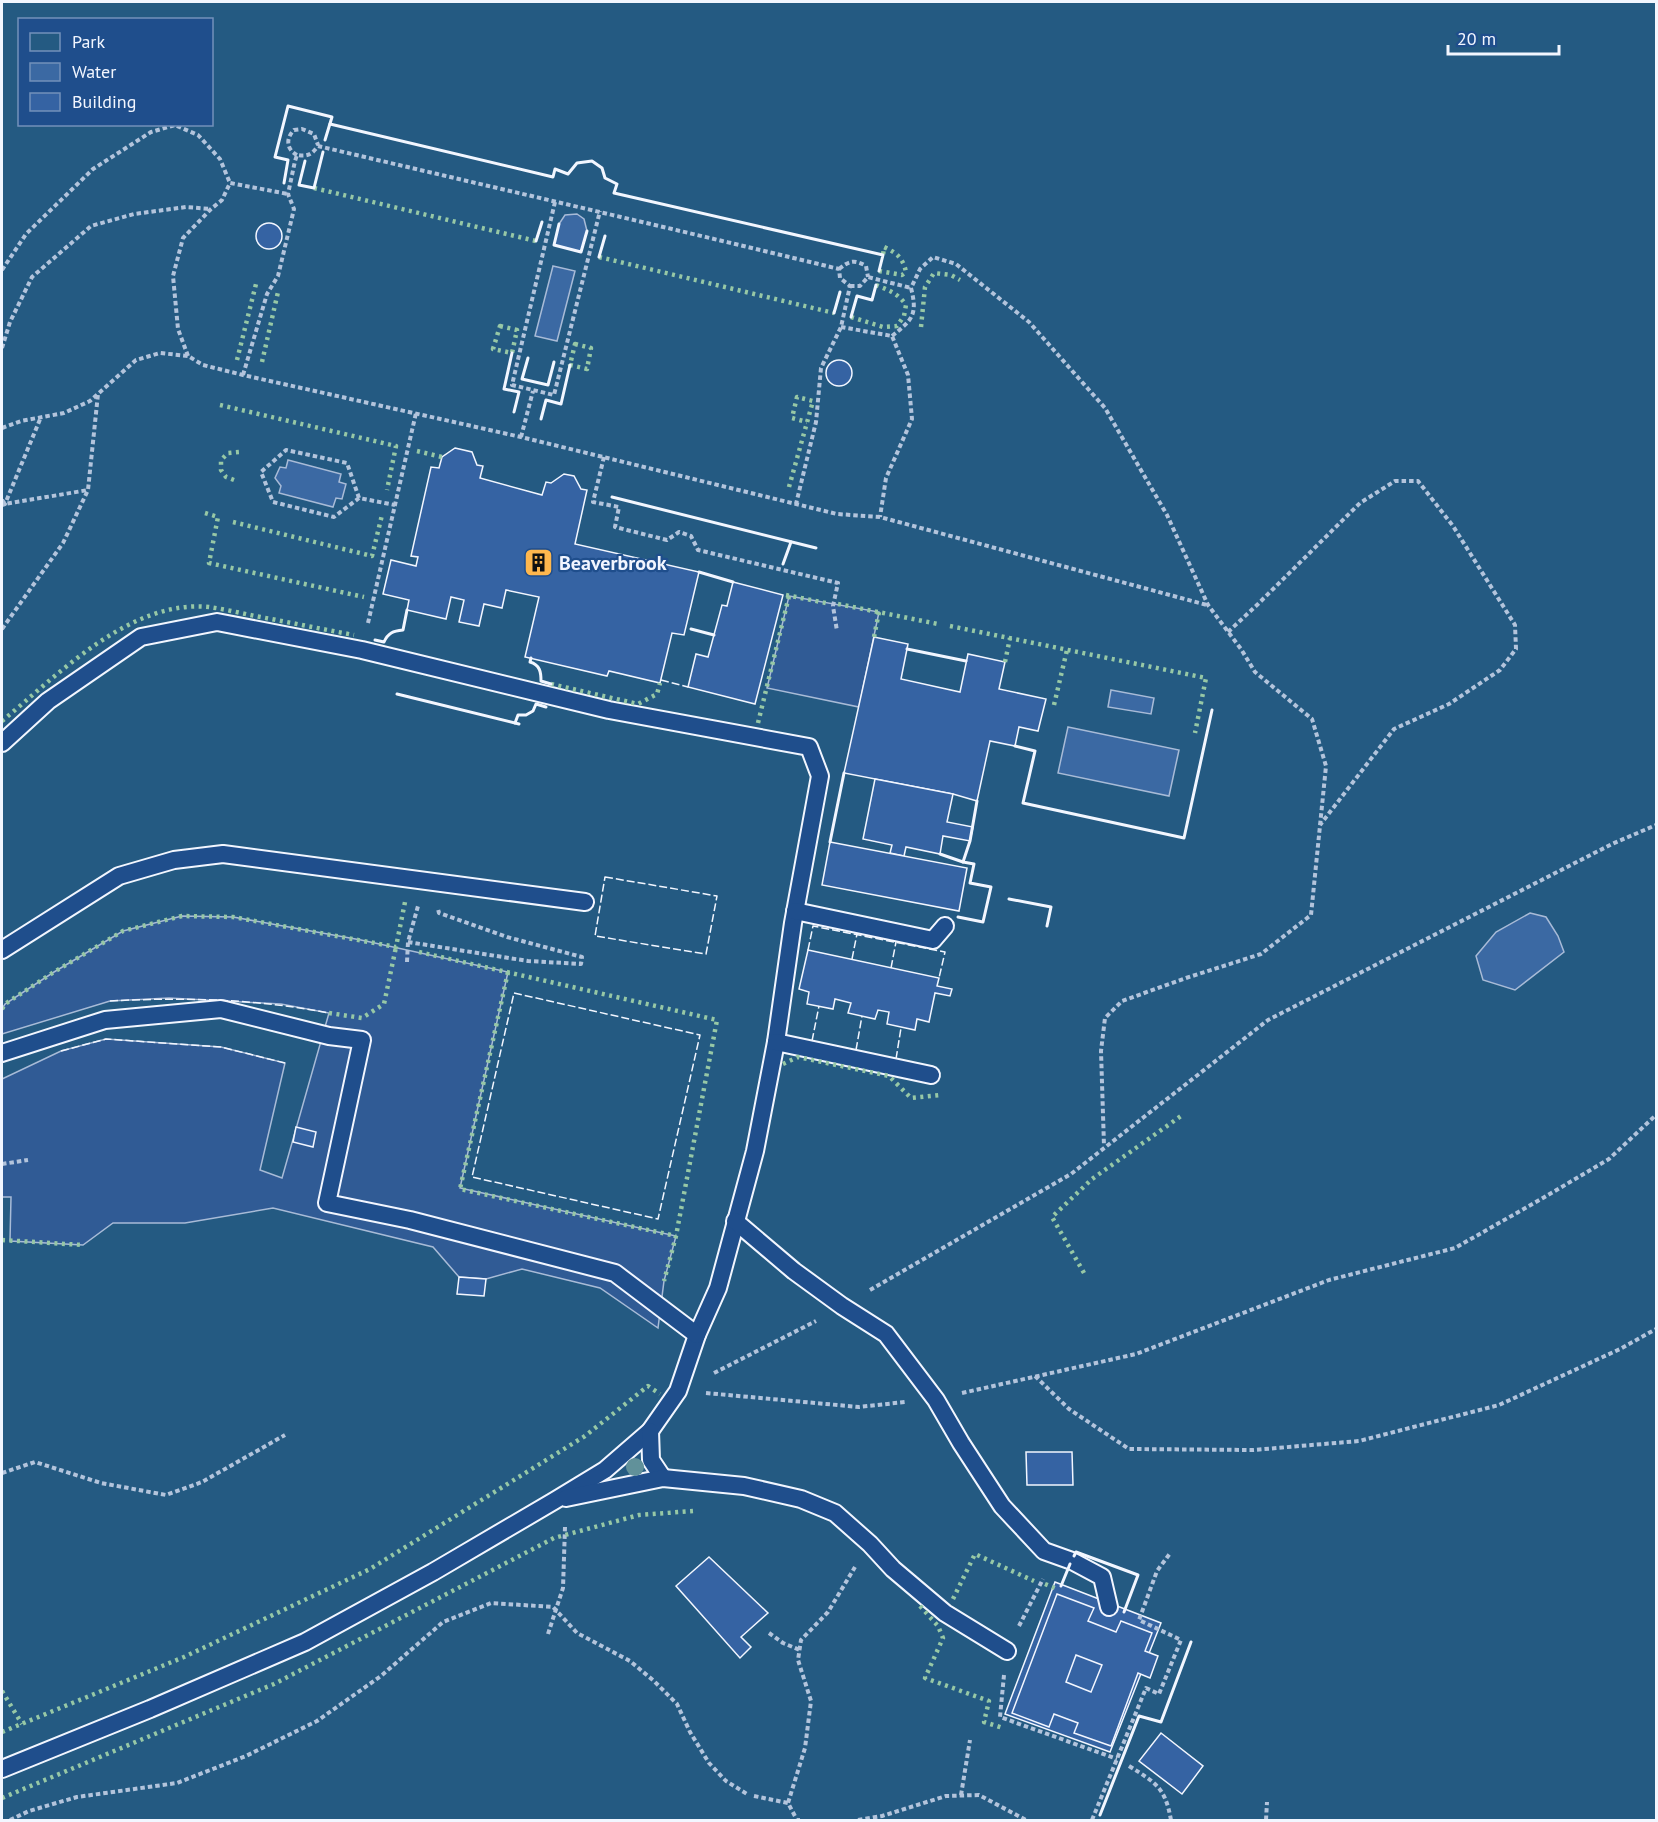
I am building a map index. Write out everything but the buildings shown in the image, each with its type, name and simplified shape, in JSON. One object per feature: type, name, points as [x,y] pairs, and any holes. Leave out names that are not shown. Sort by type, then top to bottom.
[{"type":"lane","points":[[2,743],[48,700],[141,637],[217,622],[362,650],[609,710],[808,747],[820,776],[795,911],[776,1042],[755,1151],[718,1288],[697,1335],[678,1391],[650,1431],[605,1470],[433,1572],[305,1642],[150,1709],[2,1769]]},
{"type":"lane","points":[[2,950],[119,876],[174,860],[223,854],[585,902]]},
{"type":"lane","points":[[795,911],[933,940],[945,926]]},
{"type":"lane","points":[[2,1053],[105,1020],[221,1009],[329,1036],[362,1040],[327,1203],[410,1220],[615,1273],[697,1335]]},
{"type":"lane","points":[[776,1042],[930,1075]]},
{"type":"lane","points":[[735,1221],[794,1271],[886,1334],[936,1400],[1002,1506],[1044,1551],[1072,1561],[1102,1577],[1109,1607]]},
{"type":"lane","points":[[650,1431],[651,1460],[663,1479]]},
{"type":"lane","points":[[554,1501],[663,1479],[744,1486],[801,1499],[835,1513],[870,1544],[893,1569],[945,1613],[1007,1651]]},
{"type":"path","points":[[2,270],[26,234],[93,169],[151,132],[172,126]]},
{"type":"path","points":[[177,126],[198,135],[220,159],[230,183],[222,200],[183,238],[173,276],[178,329],[188,357]]},
{"type":"path","points":[[302,129],[314,134],[318,146],[306,157],[291,152],[287,144],[289,135],[294,130],[302,129]]},
{"type":"path","points":[[318,146],[839,269]]},
{"type":"path","points":[[243,375],[267,294],[278,276],[294,208],[288,194],[297,155]]},
{"type":"path","points":[[230,183],[288,194]]},
{"type":"path","points":[[555,202],[512,385],[533,391],[554,395],[600,211]]},
{"type":"path","points":[[2,348],[10,322],[32,277],[92,226],[144,212],[186,207],[211,209]]},
{"type":"path","points":[[841,327],[892,336],[909,323],[915,304],[911,288],[920,268],[933,257],[956,264],[1029,322],[1105,408],[1167,515],[1208,605],[1255,672],[1312,719],[1326,766],[1311,915],[1261,954],[1122,1001],[1105,1018],[1101,1051],[1104,1147]]},
{"type":"path","points":[[839,269],[849,261],[858,261],[866,266],[868,277]]},
{"type":"path","points":[[839,269],[840,278],[850,286],[860,286],[868,277]]},
{"type":"path","points":[[868,277],[911,288]]},
{"type":"path","points":[[796,504],[816,422],[821,368],[841,327],[850,286]]},
{"type":"path","points":[[880,517],[886,478],[912,419],[908,375],[892,336]]},
{"type":"path","points":[[2,428],[21,421],[64,413],[90,401],[136,360],[160,353],[188,357],[203,365],[243,375],[521,437],[837,514],[880,517],[1208,605]]},
{"type":"path","points":[[521,437],[533,391]]},
{"type":"path","points":[[2,629],[63,543],[88,490],[98,394]]},
{"type":"path","points":[[362,650],[416,414]]},
{"type":"path","points":[[3,503],[41,417]]},
{"type":"path","points":[[359,498],[347,463],[286,450],[261,472],[273,502],[334,518],[359,498],[395,505]]},
{"type":"path","points":[[604,458],[593,502],[619,507],[615,527],[667,540],[679,532],[691,536],[698,550],[838,583],[833,606],[837,631]]},
{"type":"path","points":[[1228,632],[1360,503],[1395,481],[1418,481],[1453,526],[1515,625],[1516,649],[1500,670],[1449,704],[1394,729],[1320,826]]},
{"type":"path","points":[[3,503],[88,490]]},
{"type":"path","points":[[678,1391],[842,1306],[1071,1174],[1268,1020],[1612,844],[1656,825]]},
{"type":"path","points":[[408,942],[528,961],[581,964],[582,957],[507,937],[439,913],[436,903]]},
{"type":"path","points":[[407,963],[408,942],[417,908]]},
{"type":"path","points":[[936,1400],[1136,1354],[1329,1280],[1455,1248],[1609,1159],[1656,1115]]},
{"type":"path","points":[[2,1164],[28,1160]]},
{"type":"path","points":[[1035,1376],[1070,1408],[1129,1449],[1253,1450],[1359,1440],[1499,1405],[1620,1349],[1656,1329]]},
{"type":"path","points":[[678,1391],[859,1407],[909,1402]]},
{"type":"path","points":[[2,1473],[35,1462],[101,1483],[166,1494],[202,1482],[285,1436]]},
{"type":"path","points":[[548,1634],[564,1588],[565,1527],[568,1520]]},
{"type":"path","points":[[800,1821],[797,1820],[788,1803],[805,1748],[811,1701],[798,1660],[801,1640],[828,1612],[870,1544]]},
{"type":"path","points":[[1092,1821],[1146,1688],[1160,1694],[1181,1640],[1139,1620],[1158,1571],[1171,1552]]},
{"type":"path","points":[[1053,1555],[1007,1651],[999,1718],[1118,1758]]},
{"type":"path","points":[[10,1821],[29,1811],[77,1797],[177,1783],[246,1756],[317,1721],[381,1676],[443,1622],[491,1603],[553,1606],[577,1633],[630,1661],[677,1704],[690,1732],[709,1763],[726,1781],[747,1794]]},
{"type":"path","points":[[769,1633],[800,1650]]},
{"type":"path","points":[[962,1796],[970,1740]]},
{"type":"path","points":[[1129,1766],[1157,1784],[1168,1805],[1171,1821]]},
{"type":"path","points":[[858,1821],[946,1796],[979,1795],[1026,1821]]},
{"type":"path","points":[[754,1796],[788,1803]]},
{"type":"path","points":[[1266,1821],[1267,1802]]},
{"type":"green space","name":"Beaverbrook","points":[[2,2],[1656,2],[1656,1820],[2,1820]]},
{"type":"shaded area","points":[[789,596],[879,612],[859,707],[767,688]]},
{"type":"shaded area","points":[[182,916],[233,917],[361,940],[508,972],[460,1188],[676,1236],[664,1281],[658,1328],[600,1288],[522,1269],[486,1279],[459,1277],[433,1247],[273,1208],[185,1223],[113,1223],[83,1245],[10,1241],[11,1197],[2,1197],[2,1079],[61,1051],[106,1039],[221,1047],[285,1063],[260,1170],[282,1178],[329,1013],[281,1004],[169,998],[110,1001],[2,1034],[2,1009],[5,1004],[123,931]]},
{"type":"water","points":[[577,214],[584,219],[587,231],[581,252],[554,245],[559,224],[565,215]]},
{"type":"water","points":[[553,266],[575,271],[557,341],[535,336]]},
{"type":"water","points":[[288,460],[341,474],[339,482],[346,484],[342,499],[336,498],[333,507],[279,493],[281,486],[275,478],[280,467],[286,468]]},
{"type":"water","points":[[1111,690],[1154,698],[1151,714],[1108,707]]},
{"type":"water","points":[[1068,727],[1179,750],[1169,796],[1058,773]]},
{"type":"water","points":[[1530,913],[1546,917],[1558,936],[1564,952],[1515,990],[1483,980],[1476,956],[1496,932]]},
{"type":"hedge","points":[[314,188],[536,241]]},
{"type":"hedge","points":[[879,271],[902,275],[906,272],[896,254],[884,247],[883,255]]},
{"type":"hedge","points":[[599,257],[834,313]]},
{"type":"hedge","points":[[921,327],[925,287],[934,273],[951,275],[960,280]]},
{"type":"hedge","points":[[237,360],[256,284]]},
{"type":"hedge","points":[[851,317],[883,327],[897,326],[904,316],[906,305],[889,290],[876,285]]},
{"type":"hedge","points":[[262,362],[278,292]]},
{"type":"hedge","points":[[500,326],[517,330],[512,353],[493,349],[500,326]]},
{"type":"hedge","points":[[575,344],[591,348],[587,369],[570,365],[575,344]]},
{"type":"hedge","points":[[789,487],[813,401],[797,397],[792,418],[807,422]]},
{"type":"hedge","points":[[220,405],[396,446],[387,490]]},
{"type":"hedge","points":[[417,451],[442,457]]},
{"type":"hedge","points":[[234,480],[226,477],[221,470],[221,460],[228,453],[240,452]]},
{"type":"hedge","points":[[205,513],[218,517],[209,563],[364,597]]},
{"type":"hedge","points":[[233,522],[372,556],[382,515]]},
{"type":"hedge","points":[[786,595],[826,603]]},
{"type":"hedge","points":[[758,723],[789,596]]},
{"type":"hedge","points":[[838,604],[938,624]]},
{"type":"hedge","points":[[2,721],[97,644],[124,627],[151,615],[180,608],[209,607],[354,635]]},
{"type":"hedge","points":[[874,637],[879,612]]},
{"type":"hedge","points":[[950,626],[1206,678],[1195,733]]},
{"type":"hedge","points":[[1005,662],[1010,638]]},
{"type":"hedge","points":[[1054,705],[1067,650]]},
{"type":"hedge","points":[[551,684],[638,704],[657,694],[660,683]]},
{"type":"hedge","points":[[2,1009],[5,1004],[54,972],[123,931],[182,916],[233,917],[396,947],[405,902]]},
{"type":"hedge","points":[[329,1013],[362,1018],[384,1004],[396,947]]},
{"type":"hedge","points":[[419,952],[717,1020],[676,1236],[664,1281]]},
{"type":"hedge","points":[[508,972],[460,1189],[676,1236]]},
{"type":"hedge","points":[[783,1064],[798,1057],[889,1076],[911,1098],[940,1095]]},
{"type":"hedge","points":[[1084,1273],[1052,1217],[1092,1179],[1181,1116]]},
{"type":"hedge","points":[[2,1240],[83,1245]]},
{"type":"hedge","points":[[2,1732],[184,1657],[370,1569],[585,1436],[648,1386],[660,1394]]},
{"type":"hedge","points":[[2,1798],[274,1684],[554,1538],[639,1515],[693,1511]]},
{"type":"hedge","points":[[953,1599],[975,1554],[1034,1581]]},
{"type":"hedge","points":[[1045,1584],[1057,1589]]},
{"type":"hedge","points":[[920,1606],[938,1626],[943,1638],[925,1678],[989,1701],[984,1722],[1003,1728]]},
{"type":"hedge","points":[[2,1691],[22,1724]]},
{"type":"fence","points":[[661,680],[688,687]]},
{"type":"fence","points":[[605,877],[717,896],[706,954],[595,936],[605,877]]},
{"type":"fence","points":[[808,950],[813,926],[945,952],[939,978]]},
{"type":"fence","points":[[852,959],[857,934]]},
{"type":"fence","points":[[891,968],[896,942]]},
{"type":"fence","points":[[514,993],[700,1035],[658,1219],[472,1177],[514,993]]},
{"type":"fence","points":[[110,1001],[220,1000],[329,1013]]},
{"type":"fence","points":[[812,1041],[819,1006]]},
{"type":"fence","points":[[856,1050],[862,1016]]},
{"type":"fence","points":[[896,1059],[901,1028]]},
{"type":"fence","points":[[61,1051],[106,1039],[221,1047],[285,1063]]},
{"type":"wall","points":[[284,183],[288,160],[275,157],[288,106],[332,117],[325,140]]},
{"type":"wall","points":[[330,124],[553,177],[555,169],[568,174],[577,163],[592,161],[602,168],[605,178],[617,184],[614,193],[883,255],[879,271]]},
{"type":"wall","points":[[305,161],[299,185],[314,188],[323,152]]},
{"type":"wall","points":[[536,241],[542,222]]},
{"type":"wall","points":[[559,224],[554,245],[581,252],[587,231]]},
{"type":"wall","points":[[599,257],[605,236]]},
{"type":"wall","points":[[851,317],[857,296],[872,300],[876,285]]},
{"type":"wall","points":[[834,313],[840,292]]},
{"type":"wall","points":[[512,353],[504,389],[519,392],[514,412]]},
{"type":"wall","points":[[528,358],[522,379],[548,385],[554,362]]},
{"type":"wall","points":[[541,419],[546,400],[561,404],[570,365]]},
{"type":"wall","points":[[612,497],[816,548]]},
{"type":"wall","points":[[783,564],[791,542]]},
{"type":"wall","points":[[699,572],[733,582]]},
{"type":"wall","points":[[375,640],[384,642],[391,633],[403,630],[407,610]]},
{"type":"wall","points":[[691,629],[714,635]]},
{"type":"wall","points":[[907,649],[966,661]]},
{"type":"wall","points":[[531,658],[530,662],[539,669],[541,681],[551,684]]},
{"type":"wall","points":[[397,694],[519,724]]},
{"type":"wall","points":[[515,723],[518,715],[526,715],[533,711],[536,704],[546,707]]},
{"type":"wall","points":[[1015,746],[1035,751],[1023,803],[1184,838],[1212,710]]},
{"type":"wall","points":[[830,842],[844,773]]},
{"type":"wall","points":[[958,917],[983,922],[991,887],[970,883],[974,864],[963,862],[970,841],[977,801]]},
{"type":"wall","points":[[940,854],[963,862]]},
{"type":"wall","points":[[1009,899],[1051,907],[1047,926]]},
{"type":"wall","points":[[1074,1556],[1076,1552],[1138,1575],[1124,1612]]},
{"type":"wall","points":[[1061,1586],[1070,1564]]},
{"type":"wall","points":[[1100,1815],[1139,1716],[1161,1722],[1191,1642]]},
{"type":"place","name":"Beaverbrook","points":[[538,563]]}]
